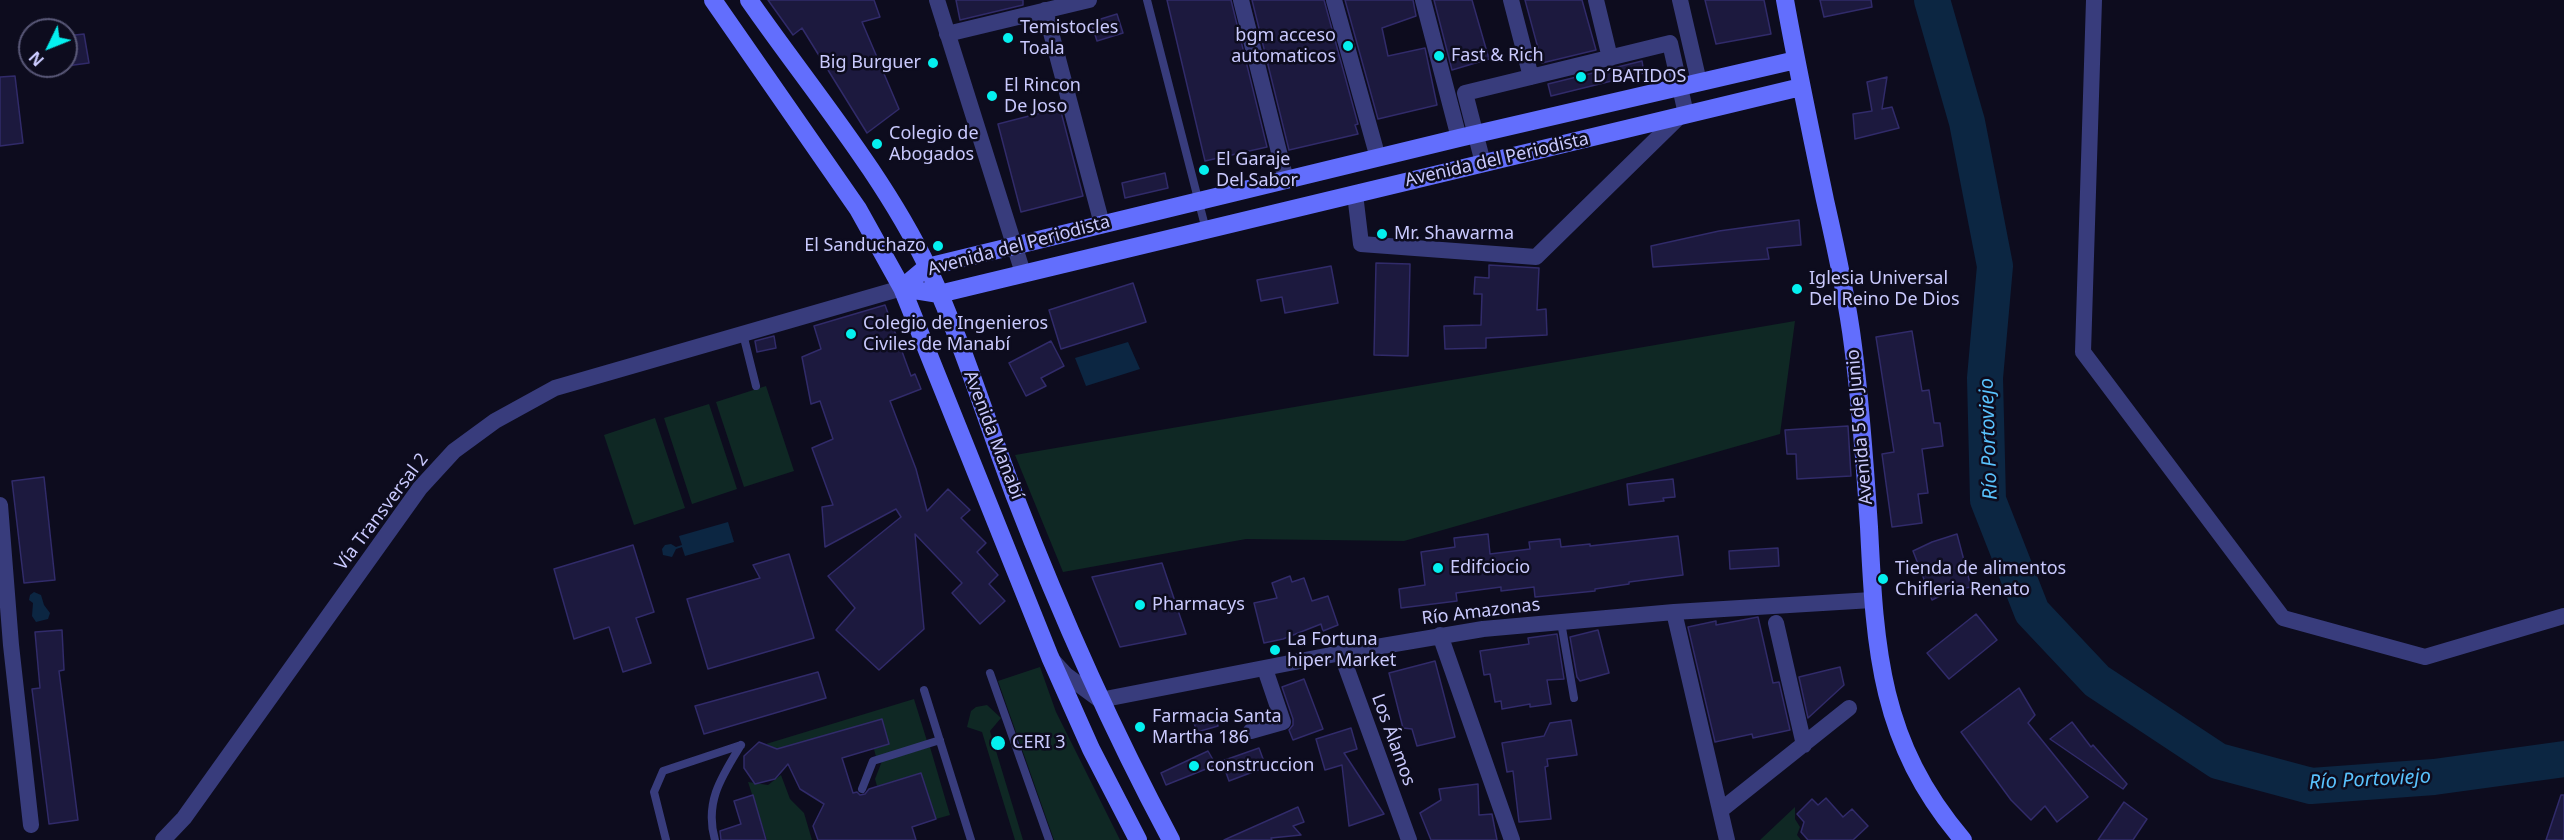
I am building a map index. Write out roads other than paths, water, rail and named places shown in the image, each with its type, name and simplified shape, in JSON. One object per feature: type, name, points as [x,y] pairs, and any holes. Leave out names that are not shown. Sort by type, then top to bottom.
[{"type":"street","name":"Avenida Manabí","points":[[713,0],[858,209],[902,288],[1050,657],[1091,749],[1138,840]]},
{"type":"street","name":"Avenida Manabí","points":[[749,0],[869,168],[927,267],[1016,497],[1100,700],[1171,840]]},
{"type":"street","points":[[937,0],[1023,273]]},
{"type":"street","points":[[947,34],[1089,0]]},
{"type":"street","points":[[1241,0],[1286,180]]},
{"type":"street","points":[[1334,0],[1378,158]]},
{"type":"street","points":[[1423,0],[1468,137],[1483,163]]},
{"type":"street","points":[[1511,0],[1531,77]]},
{"type":"street","points":[[1596,0],[1610,58]]},
{"type":"street","points":[[1680,0],[1699,82]]},
{"type":"street","name":"Avenida 5 de Junio","points":[[1785,0],[1844,287],[1853,346],[1866,477],[1872,600],[1879,664],[1890,709],[1909,757],[1927,791],[1948,823],[1963,840]]},
{"type":"street","points":[[2094,0],[2083,352],[2283,618],[2425,657],[2564,616]]},
{"type":"street","points":[[1045,10],[1102,224]]},
{"type":"street","points":[[1355,194],[1361,244],[1536,257],[1683,115],[1680,86],[1670,43],[1466,93],[1468,137]]},
{"type":"street","name":"Avenida del Periodista","points":[[902,288],[927,267],[1796,60]]},
{"type":"street","name":"Avenida del Periodista","points":[[902,288],[939,294],[1802,87]]},
{"type":"street","name":"Vía Transversal 2","points":[[164,840],[183,818],[420,488],[454,452],[495,421],[555,388],[902,288]]},
{"type":"street","points":[[0,505],[6,645],[31,825]]},
{"type":"street","name":"Río Amazonas","points":[[1100,700],[1440,635],[1674,612],[1872,600]]},
{"type":"street","points":[[1674,612],[1727,840]]},
{"type":"street","points":[[1776,623],[1804,745]]},
{"type":"street","points":[[1440,635],[1512,840]]},
{"type":"street","name":"Los Álamos","points":[[1341,654],[1409,840]]},
{"type":"street","name":"Avenida Manabí","points":[[1050,657],[1066,675],[1100,700]]},
{"type":"street","points":[[1251,731],[1283,722],[1265,669]]},
{"type":"street","points":[[1721,810],[1849,708]]},
{"type":"lane","points":[[1147,0],[1206,230]]},
{"type":"lane","points":[[742,334],[756,386]]},
{"type":"lane","points":[[1561,622],[1574,698]]},
{"type":"lane","points":[[990,673],[1049,840]]},
{"type":"lane","points":[[924,690],[971,840]]},
{"type":"lane","points":[[862,789],[873,761],[940,740]]},
{"type":"lane","points":[[666,840],[654,792],[663,771],[741,746],[717,785],[710,823],[715,840]]},
{"type":"lane","points":[[968,829],[976,840]]},
{"type":"water","points":[[1128,342],[1140,369],[1086,386],[1075,358]]},
{"type":"water","points":[[728,522],[734,542],[685,556],[682,547],[676,549],[672,557],[663,555],[662,549],[665,545],[671,544],[676,547],[682,545],[679,536]]},
{"type":"water","points":[[34,592],[41,595],[50,613],[48,619],[36,622],[32,616],[33,603],[29,600],[30,595]]},
{"type":"waterway","name":"Río Portoviejo","points":[[1932,0],[1967,122],[1995,266],[1985,378],[1988,500],[2032,612],[2097,681],[2218,761],[2311,786],[2434,777],[2564,759]]},
{"type":"place","name":"Temistocles Toala","points":[[1008,38]]},
{"type":"place","name":"bgm acceso automaticos","points":[[1348,46]]},
{"type":"place","name":"Fast & Rich","points":[[1439,56]]},
{"type":"place","name":"Big Burguer","points":[[933,63]]},
{"type":"place","name":"D´BATIDOS","points":[[1581,77]]},
{"type":"place","name":"El Rincon De Joso","points":[[992,96]]},
{"type":"place","name":"Colegio de Abogados","points":[[877,144]]},
{"type":"place","name":"El Garaje Del Sabor","points":[[1204,170]]},
{"type":"place","name":"Mr. Shawarma","points":[[1382,234]]},
{"type":"place","name":"El Sanduchazo","points":[[938,246]]},
{"type":"place","name":"Iglesia Universal Del Reino De Dios","points":[[1797,289]]},
{"type":"place","name":"Colegio de Ingenieros Civiles de Manabí","points":[[851,334]]},
{"type":"place","name":"Edifciocio","points":[[1438,568]]},
{"type":"place","name":"Tienda de alimentos Chifleria Renato","points":[[1883,579]]},
{"type":"place","name":"Pharmacys","points":[[1140,605]]},
{"type":"place","name":"La Fortuna hiper Market","points":[[1275,650]]},
{"type":"place","name":"Farmacia Santa Martha 186","points":[[1140,727]]},
{"type":"place","name":"CERI 3","points":[[998,743]]},
{"type":"place","name":"construccion","points":[[1194,766]]}]
